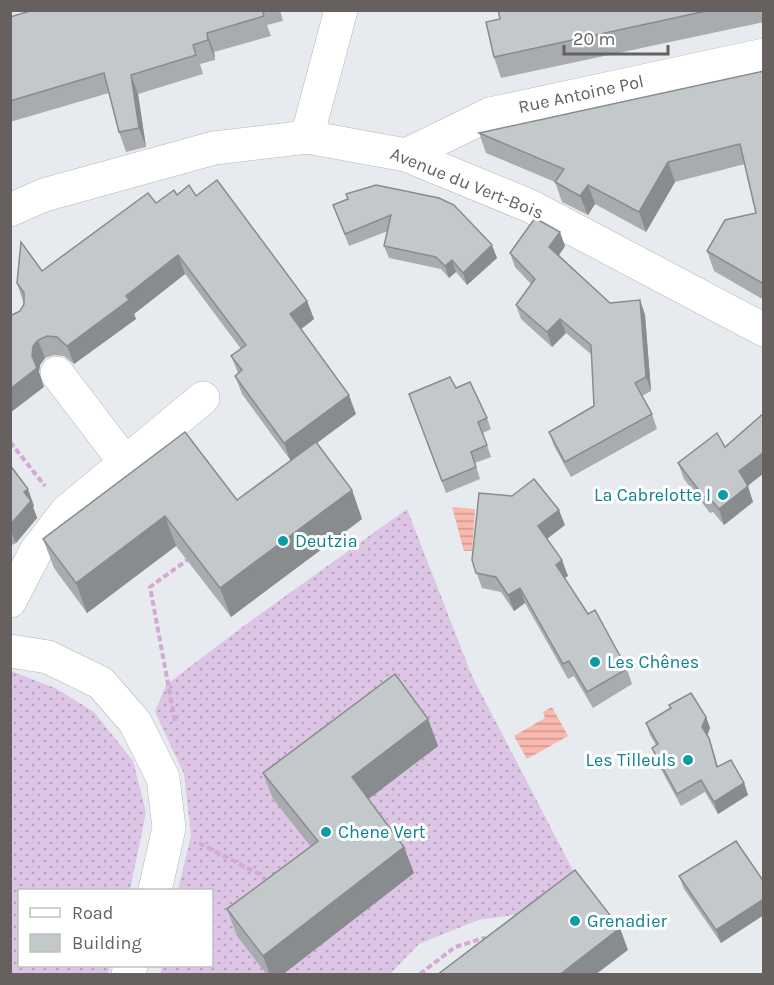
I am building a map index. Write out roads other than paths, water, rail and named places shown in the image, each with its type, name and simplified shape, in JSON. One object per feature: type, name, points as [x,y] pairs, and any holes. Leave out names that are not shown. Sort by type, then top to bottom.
[{"type":"street","points":[[307,137],[341,10]]},
{"type":"street","name":"Rue Antoine Pol","points":[[406,155],[490,114],[764,55]]},
{"type":"street","name":"Avenue du Vert-Bois","points":[[10,210],[44,195],[214,148],[307,137],[406,155],[530,206],[764,330]]},
{"type":"street","points":[[57,373],[124,461]]},
{"type":"street","points":[[10,601],[36,551],[66,512],[124,461],[203,398]]},
{"type":"street","points":[[10,651],[48,657],[100,683],[135,722],[163,778],[169,828],[155,889]]},
{"type":"place","name":"La Cabrelotte I","points":[[723,495]]},
{"type":"place","name":"Deutzia","points":[[283,541]]},
{"type":"place","name":"Les Chênes","points":[[595,662]]},
{"type":"place","name":"Les Tilleuls","points":[[688,760]]},
{"type":"place","name":"Chene Vert","points":[[326,832]]},
{"type":"place","name":"Grenadier","points":[[575,921]]}]
